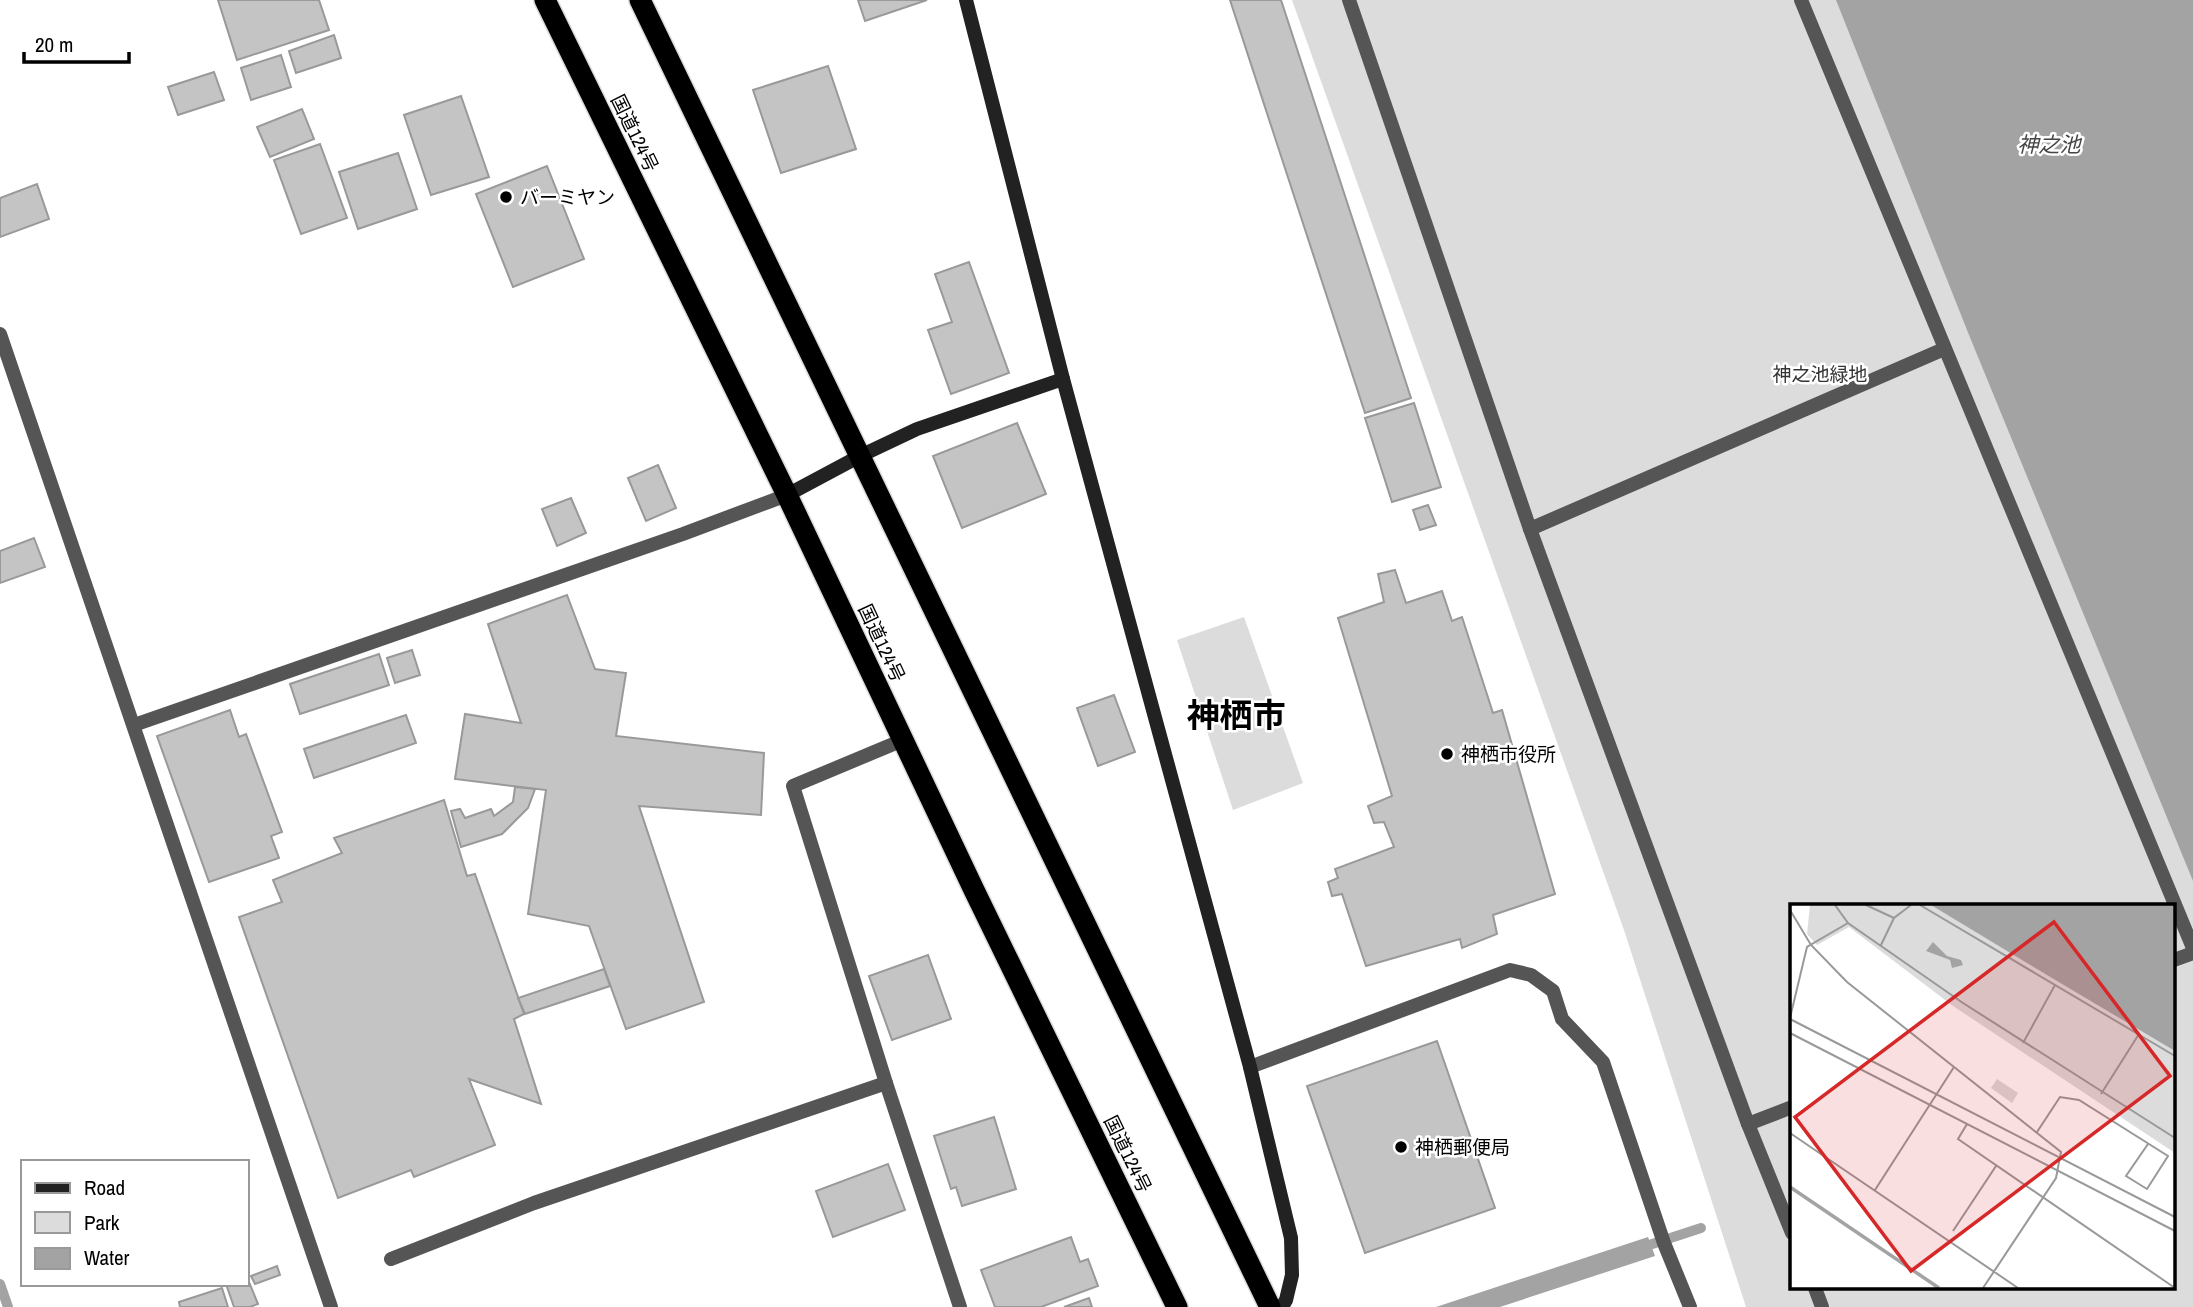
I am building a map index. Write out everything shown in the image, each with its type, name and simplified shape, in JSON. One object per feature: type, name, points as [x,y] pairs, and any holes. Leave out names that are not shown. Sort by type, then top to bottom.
[{"type":"highway","name":"国道124号","points":[[545,0],[787,495],[1177,1307]]},
{"type":"highway","points":[[640,0],[1270,1307]]},
{"type":"street","points":[[966,0],[1063,379],[1250,1068],[1291,1238],[1292,1275],[1282,1307]]},
{"type":"street","points":[[1349,0],[1530,529],[1748,1124],[1790,1228]]},
{"type":"street","points":[[1801,0],[2174,904]]},
{"type":"street","points":[[0,334],[331,1307]]},
{"type":"street","points":[[1530,529],[1944,349]]},
{"type":"street","points":[[134,725],[683,534],[787,495],[917,429],[1063,379]]},
{"type":"street","points":[[903,740],[793,786],[960,1307]]},
{"type":"street","points":[[2176,909],[2193,950],[2176,959]]},
{"type":"street","points":[[1250,1068],[1510,971],[1531,975],[1553,991],[1562,1019],[1604,1062],[1689,1307]]},
{"type":"street","points":[[391,1259],[534,1203],[886,1083]]},
{"type":"street","points":[[1748,1124],[1790,1108]]},
{"type":"street","points":[[1816,1290],[1822,1307]]},
{"type":"green space","name":"神之池緑地","points":[[1292,0],[2193,0],[2193,1307],[1746,1307],[1624,930]]},
{"type":"green space","points":[[1244,617],[1303,783],[1233,810],[1177,640]]},
{"type":"water","name":"神之池","points":[[1836,0],[2193,0],[2193,881],[1969,335]]},
{"type":"water","points":[[1648,1237],[1655,1256],[1500,1307],[1436,1307]]},
{"type":"building","points":[[218,0],[319,0],[329,30],[237,60]]},
{"type":"building","points":[[858,0],[927,0],[865,21]]},
{"type":"building","points":[[1230,0],[1281,0],[1411,398],[1365,413]]},
{"type":"building","points":[[334,35],[341,58],[296,73],[289,51]]},
{"type":"building","points":[[281,55],[291,87],[251,100],[241,68]]},
{"type":"building","points":[[828,66],[856,149],[781,173],[753,90]]},
{"type":"building","points":[[214,72],[224,100],[178,115],[168,87]]},
{"type":"building","points":[[461,96],[489,177],[431,195],[404,115]]},
{"type":"building","points":[[302,109],[314,139],[270,157],[257,127]]},
{"type":"building","points":[[320,144],[347,218],[301,234],[274,160]]},
{"type":"building","points":[[398,153],[417,209],[358,229],[339,172]]},
{"type":"building","points":[[547,166],[584,259],[513,287],[476,194]]},
{"type":"building","points":[[37,184],[49,219],[0,237],[0,198]]},
{"type":"building","points":[[969,262],[1009,373],[951,394],[928,330],[952,322],[935,274]]},
{"type":"building","points":[[1414,403],[1441,487],[1392,502],[1365,418]]},
{"type":"building","points":[[1017,423],[1046,494],[962,528],[933,456]]},
{"type":"building","points":[[658,465],[676,508],[646,521],[628,478]]},
{"type":"building","points":[[571,498],[586,533],[557,546],[542,509]]},
{"type":"building","points":[[1428,505],[1436,525],[1420,530],[1413,510]]},
{"type":"building","points":[[34,538],[45,567],[0,583],[0,551]]},
{"type":"building","name":"神栖市役所","points":[[1395,570],[1406,603],[1442,591],[1452,621],[1462,617],[1493,713],[1502,710],[1555,894],[1493,915],[1497,934],[1462,948],[1460,939],[1366,966],[1342,894],[1332,896],[1328,882],[1338,878],[1335,869],[1394,847],[1384,822],[1374,823],[1368,806],[1392,796],[1338,618],[1384,602],[1378,574]]},
{"type":"building","points":[[567,595],[595,669],[626,673],[616,736],[764,753],[761,815],[639,806],[704,1002],[626,1029],[589,926],[528,914],[546,790],[455,779],[465,714],[521,723],[488,624]]},
{"type":"building","points":[[412,650],[420,675],[395,683],[387,658]]},
{"type":"building","points":[[379,654],[389,685],[300,714],[290,684]]},
{"type":"building","points":[[1114,695],[1135,752],[1098,766],[1077,708]]},
{"type":"building","points":[[230,710],[239,737],[246,734],[282,832],[271,836],[279,858],[209,882],[157,736]]},
{"type":"building","points":[[406,715],[416,743],[314,778],[304,749]]},
{"type":"building","points":[[515,787],[535,789],[528,808],[502,834],[461,847],[451,811],[460,809],[465,818],[491,809],[494,816],[513,802]]},
{"type":"building","points":[[444,800],[467,876],[475,874],[524,1014],[514,1019],[541,1104],[469,1079],[495,1145],[414,1177],[411,1170],[338,1198],[239,917],[282,902],[273,880],[342,853],[334,838]]},
{"type":"building","points":[[928,955],[951,1019],[892,1040],[869,976]]},
{"type":"building","points":[[604,969],[610,986],[525,1014],[518,998]]},
{"type":"building","points":[[1437,1041],[1495,1208],[1365,1253],[1307,1086]]},
{"type":"building","points":[[994,1117],[1016,1189],[962,1206],[956,1187],[951,1189],[934,1136]]},
{"type":"building","points":[[888,1164],[905,1210],[833,1237],[816,1191]]},
{"type":"building","points":[[1071,1237],[1080,1262],[1088,1259],[1098,1286],[1041,1307],[995,1307],[981,1270]]},
{"type":"building","points":[[277,1266],[280,1275],[255,1284],[251,1276]]},
{"type":"building","points":[[248,1279],[258,1304],[234,1307],[227,1286],[248,1286]]},
{"type":"building","points":[[222,1288],[228,1307],[180,1307],[179,1302]]},
{"type":"building","points":[[1089,1298],[1092,1307],[1064,1307]]},
{"type":"waterway","points":[[1640,1248],[1701,1228]]},
{"type":"waterway","points":[[0,1284],[8,1307]]},
{"type":"place","name":"バーミヤン","points":[[506,197]]},
{"type":"place","name":"神栖市役所","points":[[1447,754]]},
{"type":"place","name":"神栖郵便局","points":[[1401,1147]]},
{"type":"district","name":"神栖市","points":[[1236,715]]}]
